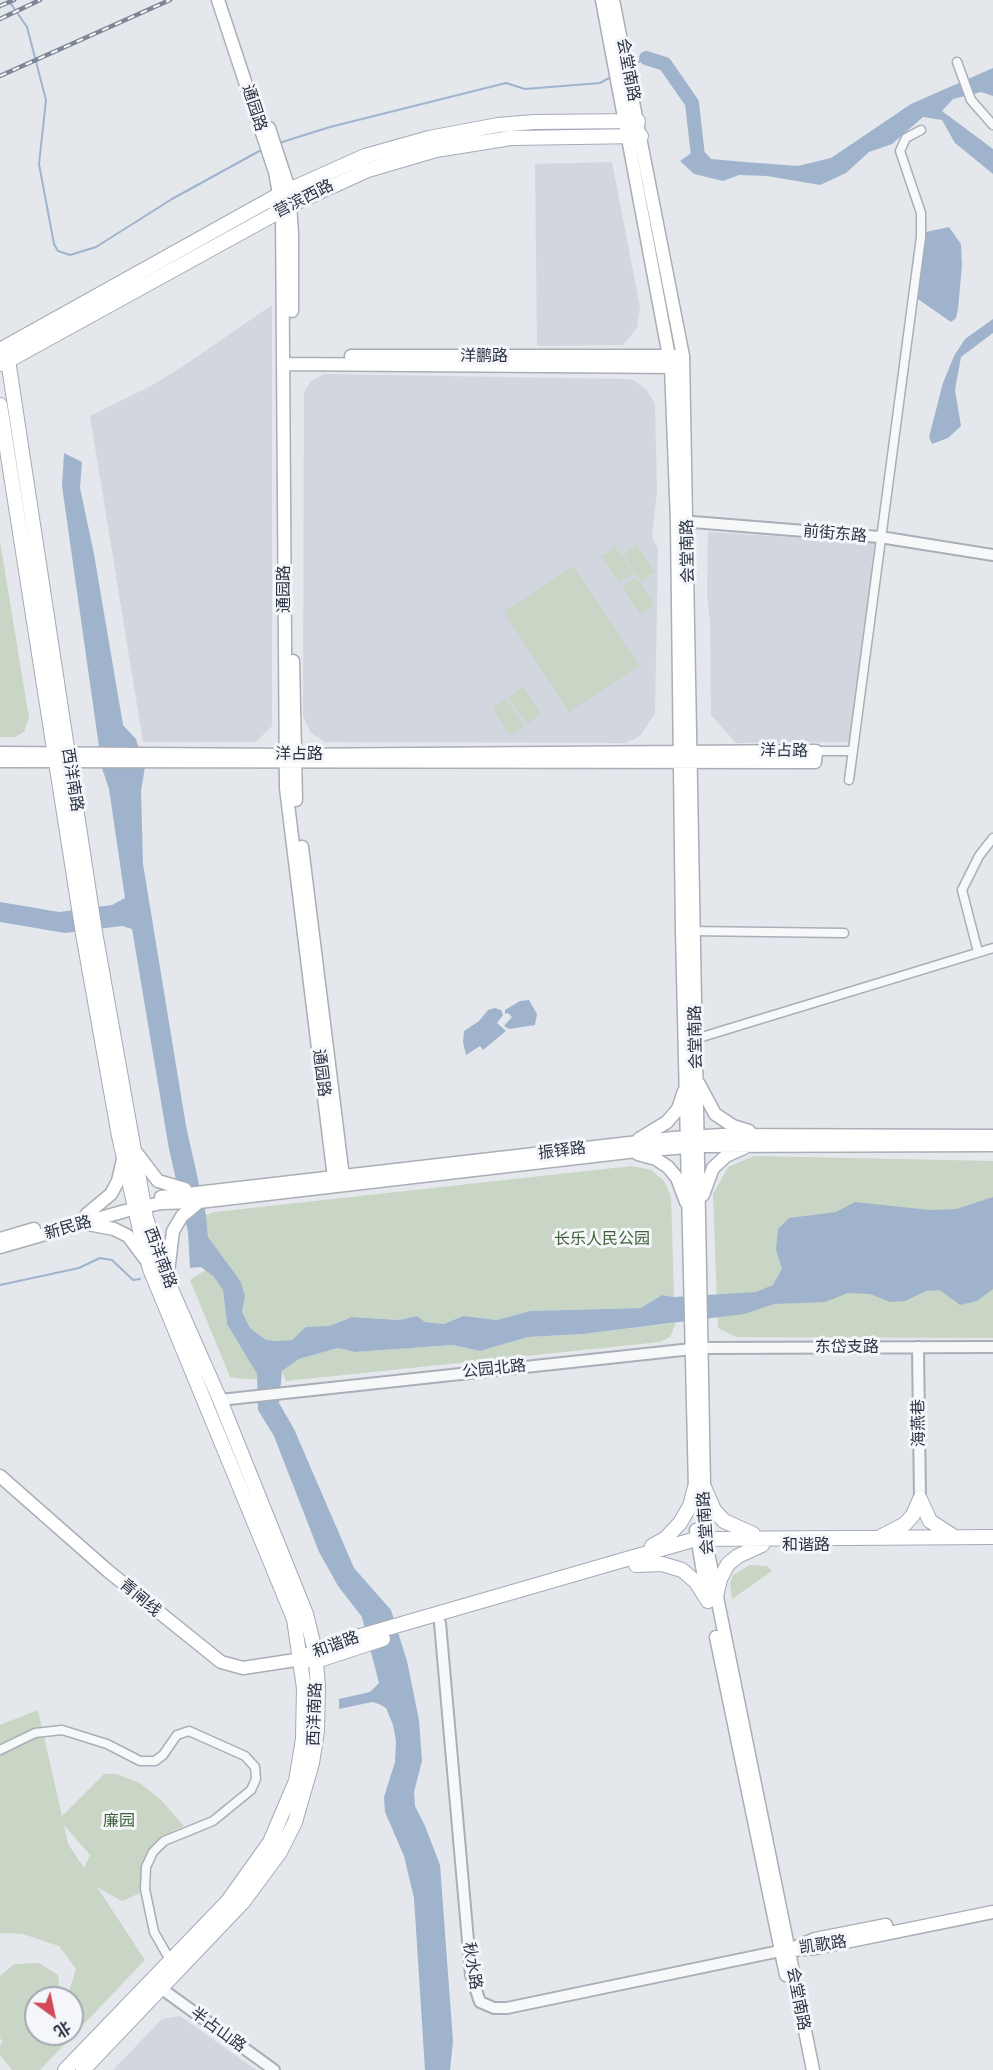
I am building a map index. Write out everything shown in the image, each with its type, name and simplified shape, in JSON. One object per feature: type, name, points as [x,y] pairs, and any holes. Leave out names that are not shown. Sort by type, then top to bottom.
[{"type":"main road","name":"通园路","points":[[218,0],[267,136]]},
{"type":"main road","name":"通园路","points":[[225,0],[275,160],[286,207],[289,360],[289,758],[339,1181]]},
{"type":"main road","name":"会堂南路","points":[[602,0],[618,87],[631,121],[677,361],[701,1543],[784,1950],[813,2070]]},
{"type":"main road","name":"会堂南路","points":[[613,0],[631,81],[631,121]]},
{"type":"main road","name":"营滨西路","points":[[3,355],[284,192],[365,156],[464,130],[534,122],[631,121]]},
{"type":"main road","name":"营滨西路","points":[[3,355],[286,207],[368,170],[471,143],[551,136],[634,136]]},
{"type":"main road","name":"西洋南路","points":[[3,355],[62,758]]},
{"type":"main road","name":"洋鹏路","points":[[289,360],[677,361]]},
{"type":"main road","name":"西洋南路","points":[[0,405],[62,758],[89,933],[150,1269],[311,1657],[303,1739],[296,1781],[270,1842],[253,1869],[228,1901],[65,2070]]},
{"type":"main road","name":"洋占路","points":[[0,761],[62,758],[686,756],[816,751]]},
{"type":"main road","name":"洋占路","points":[[0,753],[62,758]]},
{"type":"main road","points":[[691,1077],[709,1106],[720,1118],[765,1140]]},
{"type":"main road","points":[[628,1148],[667,1122],[680,1103],[691,1077]]},
{"type":"main road","name":"振铎路","points":[[139,1204],[693,1141],[993,1136]]},
{"type":"main road","name":"振铎路","points":[[765,1140],[993,1145]]},
{"type":"main road","points":[[695,1214],[713,1168],[735,1151],[765,1140]]},
{"type":"main road","points":[[628,1148],[668,1167],[695,1214]]},
{"type":"main road","points":[[150,1269],[128,1236],[86,1218],[111,1194],[129,1152],[158,1180],[172,1188],[199,1197],[182,1216],[173,1231],[167,1280]]},
{"type":"main road","name":"西洋南路","points":[[83,2070],[162,1989],[243,1902],[264,1876],[287,1839],[302,1800],[314,1750],[318,1708],[306,1614],[220,1400],[167,1280],[139,1204]]},
{"type":"main road","name":"新民路","points":[[0,1239],[139,1204]]},
{"type":"main road","name":"新民路","points":[[0,1248],[86,1218]]},
{"type":"main road","name":"青闸线","points":[[0,1476],[108,1571],[221,1662],[243,1668],[311,1657]]},
{"type":"main road","points":[[700,1487],[714,1510],[724,1521],[763,1541]]},
{"type":"main road","points":[[633,1561],[673,1532],[700,1487]]},
{"type":"main road","points":[[879,1537],[905,1524],[916,1510],[920,1499]]},
{"type":"main road","points":[[920,1499],[930,1521],[957,1537]]},
{"type":"main road","name":"和谐路","points":[[311,1657],[633,1561],[701,1543],[879,1537],[993,1538]]},
{"type":"main road","points":[[633,1561],[662,1564],[682,1570],[712,1599],[726,1566],[763,1541]]},
{"type":"main road","name":"和谐路","points":[[763,1541],[993,1546]]},
{"type":"main road","name":"和谐路","points":[[399,1630],[440,1623],[633,1561]]},
{"type":"main road","name":"凯歌路","points":[[784,1950],[814,1939],[993,1904]]},
{"type":"main road","name":"凯歌路","points":[[784,1950],[816,1948],[993,1912]]},
{"type":"main road","name":"会堂南路","points":[[784,1950],[804,2070]]},
{"type":"street","points":[[957,62],[970,100],[993,124]]},
{"type":"street","points":[[849,780],[921,237],[921,213],[900,151],[906,138],[921,130]]},
{"type":"street","name":"前街东路","points":[[682,521],[880,537],[993,555]]},
{"type":"street","points":[[816,751],[853,751]]},
{"type":"street","points":[[978,952],[962,890],[979,856],[993,838]]},
{"type":"street","points":[[688,931],[844,933]]},
{"type":"street","points":[[690,1040],[993,948]]},
{"type":"street","name":"海燕巷","points":[[918,1347],[920,1499]]},
{"type":"street","name":"东岱支路","points":[[697,1348],[993,1347]]},
{"type":"street","name":"公园北路","points":[[220,1400],[697,1348]]},
{"type":"street","name":"秋水路","points":[[440,1623],[471,1975],[480,2002],[494,2008],[507,2008],[784,1950]]},
{"type":"street","points":[[0,1750],[35,1733],[62,1730],[107,1744],[140,1761],[155,1761],[163,1755],[177,1736],[189,1731],[246,1756],[255,1767],[256,1779],[251,1790],[213,1821],[164,1841],[153,1852],[146,1867],[146,1889],[154,1932],[159,1945],[170,1960]]},
{"type":"street","name":"半占山路","points":[[162,1989],[274,2070]]},
{"type":"shaded area","points":[[612,162],[640,307],[637,328],[623,345],[537,346],[535,164]]},
{"type":"shaded area","points":[[272,305],[272,726],[256,742],[143,742],[90,416],[151,386]]},
{"type":"shaded area","points":[[324,374],[624,379],[634,380],[646,389],[655,404],[657,492],[652,536],[658,549],[655,713],[640,736],[626,743],[325,742],[311,733],[303,716],[304,392],[311,381]]},
{"type":"shaded area","points":[[708,532],[875,542],[853,735],[848,742],[736,743],[711,715],[710,622],[707,594]]},
{"type":"shaded area","points":[[180,2016],[256,2070],[113,2070],[162,2019]]},
{"type":"green space","points":[[0,541],[29,718],[24,732],[15,737],[0,737]]},
{"type":"green space","points":[[637,545],[655,572],[641,581],[623,554]]},
{"type":"green space","points":[[615,547],[634,573],[619,583],[601,556]]},
{"type":"green space","points":[[573,566],[639,666],[569,712],[504,612]]},
{"type":"green space","points":[[636,577],[654,604],[640,614],[622,587]]},
{"type":"green space","points":[[523,687],[541,714],[527,724],[508,697]]},
{"type":"green space","points":[[506,699],[524,726],[510,735],[492,708]]},
{"type":"green space","points":[[754,1156],[993,1161],[993,1338],[736,1337],[718,1328],[713,1194],[728,1167]]},
{"type":"green space","name":"长乐人民公园","points":[[632,1166],[651,1170],[664,1181],[671,1196],[674,1297],[662,1295],[641,1308],[530,1311],[497,1320],[463,1316],[444,1324],[425,1322],[417,1316],[399,1320],[352,1317],[329,1326],[306,1328],[292,1340],[277,1341],[266,1340],[250,1328],[242,1312],[245,1297],[213,1276],[223,1290],[227,1324],[257,1374],[257,1379],[244,1379],[230,1377],[190,1280],[223,1259],[208,1237],[206,1215],[215,1212]]},
{"type":"green space","points":[[676,1323],[670,1337],[660,1342],[286,1381],[282,1371],[299,1359],[338,1348],[355,1352],[453,1345],[480,1351],[528,1337],[583,1334]]},
{"type":"green space","points":[[750,1565],[767,1566],[772,1571],[732,1599],[730,1583],[733,1575]]},
{"type":"green space","name":"廉园","points":[[38,1710],[62,1816],[104,1774],[116,1774],[138,1782],[160,1799],[184,1826],[160,1837],[145,1857],[140,1893],[122,1901],[97,1887],[145,1960],[84,2024],[84,1986],[71,1986],[76,1969],[59,1946],[23,1934],[0,1933],[0,1725]],"holes":[[[64,1825],[90,1855],[84,1868],[68,1844]]]},
{"type":"green space","points":[[39,1963],[58,1975],[59,1986],[24,1986],[24,2046],[63,2046],[40,2070],[12,2070],[0,2055],[0,2046],[3,2042],[0,2038],[0,1976],[14,1964]]},
{"type":"water","points":[[993,68],[993,96],[981,92],[953,99],[942,111],[993,149],[993,174],[955,143],[942,120],[923,117],[892,144],[869,152],[846,173],[820,185],[767,176],[739,175],[723,181],[694,174],[680,161],[700,147],[711,159],[745,162],[798,166],[831,158],[911,104]]},
{"type":"water","points":[[949,227],[961,244],[962,265],[958,309],[956,318],[951,322],[915,297],[926,232]]},
{"type":"water","points":[[993,319],[993,333],[961,357],[955,390],[961,426],[948,438],[932,444],[929,437],[943,383],[954,356],[965,339]]},
{"type":"water","points":[[64,453],[82,462],[80,488],[94,554],[123,725],[136,739],[145,767],[141,791],[143,864],[186,1126],[206,1215],[208,1237],[241,1282],[245,1297],[242,1312],[250,1328],[266,1340],[292,1340],[306,1327],[329,1326],[352,1317],[399,1320],[417,1316],[425,1322],[444,1324],[463,1316],[497,1320],[530,1311],[641,1308],[662,1295],[674,1297],[756,1292],[773,1285],[782,1269],[776,1250],[778,1229],[789,1218],[836,1212],[855,1202],[930,1210],[956,1209],[993,1197],[993,1289],[977,1301],[960,1305],[940,1290],[926,1291],[905,1301],[890,1302],[870,1294],[848,1293],[825,1302],[774,1304],[744,1314],[583,1334],[528,1337],[480,1351],[453,1345],[355,1352],[338,1348],[299,1359],[282,1371],[279,1403],[294,1429],[354,1568],[391,1610],[407,1661],[419,1720],[422,1761],[414,1792],[415,1806],[440,1865],[453,2041],[450,2070],[425,2070],[414,1898],[404,1856],[385,1812],[384,1797],[395,1762],[396,1741],[393,1725],[386,1708],[379,1704],[372,1702],[339,1709],[339,1699],[370,1692],[379,1683],[362,1617],[338,1586],[319,1552],[274,1436],[258,1410],[257,1374],[227,1324],[223,1290],[213,1276],[201,1267],[190,1268],[188,1232],[169,1149],[132,929],[122,926],[65,933],[0,922],[0,902],[59,912],[112,905],[125,898],[109,789],[102,768],[62,486]]},
{"type":"water","points":[[529,1000],[537,1014],[535,1025],[509,1029],[504,1026],[512,1017],[508,1013],[505,1014],[505,1010],[520,1001]]},
{"type":"water","points":[[495,1008],[501,1010],[503,1015],[497,1023],[506,1031],[483,1050],[480,1046],[466,1055],[463,1042],[464,1031],[479,1021],[488,1010]]},
{"type":"waterway","points":[[11,0],[11,4],[27,27],[46,100],[39,164],[54,244],[58,251],[70,255],[96,247],[172,199],[263,149]]},
{"type":"waterway","points":[[629,67],[646,58]]},
{"type":"waterway","points":[[646,58],[665,64],[692,103],[699,165]]},
{"type":"waterway","points":[[279,143],[330,127],[506,83],[525,89],[600,83],[611,77]]},
{"type":"waterway","points":[[0,1285],[79,1268],[100,1258],[112,1260],[133,1280],[140,1279]]},
{"type":"railway","points":[[0,6],[14,0]]},
{"type":"railway","points":[[0,19],[40,0]]},
{"type":"railway","points":[[0,76],[170,0]]}]
